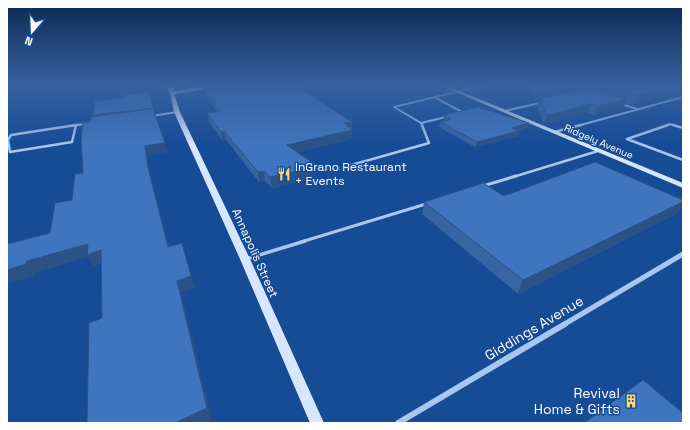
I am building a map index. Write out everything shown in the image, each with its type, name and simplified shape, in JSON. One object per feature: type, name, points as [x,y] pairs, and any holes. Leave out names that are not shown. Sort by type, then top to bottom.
[{"type":"street","name":"Annapolis Street","points":[[175,105],[318,423]]},
{"type":"street","name":"Ridgely Avenue","points":[[490,105],[683,186]]},
{"type":"street","name":"Giddings Avenue","points":[[398,423],[683,254]]},
{"type":"lane","points":[[348,166],[429,143],[421,123],[394,107],[402,105]]},
{"type":"lane","points":[[449,105],[464,113],[457,114]]},
{"type":"lane","points":[[504,111],[531,105]]},
{"type":"lane","points":[[625,105],[637,109]]},
{"type":"lane","points":[[554,132],[652,105]]},
{"type":"lane","points":[[146,116],[177,112]]},
{"type":"lane","points":[[421,123],[449,116]]},
{"type":"lane","points":[[76,125],[72,142],[10,152],[8,140],[10,135],[76,125],[92,123]]},
{"type":"lane","points":[[683,128],[670,124],[627,139],[683,160]]},
{"type":"lane","points":[[478,188],[598,151]]},
{"type":"lane","points":[[245,259],[433,202]]},
{"type":"building","points":[[94,105],[152,105],[153,108],[93,115]]},
{"type":"building","points":[[216,105],[326,105],[352,122],[344,123],[352,130],[287,145],[313,163],[304,165],[309,169],[270,177],[264,171],[258,172],[224,131],[221,132],[207,113],[220,111]]},
{"type":"building","points":[[543,105],[587,105],[547,115]]},
{"type":"building","points":[[478,107],[529,123],[512,128],[519,131],[477,142],[440,122],[451,119],[444,115]]},
{"type":"building","points":[[153,109],[165,143],[145,146],[148,168],[168,247],[182,243],[191,276],[177,281],[207,408],[175,423],[87,423],[89,323],[102,318],[101,250],[87,255],[88,244],[27,261],[26,264],[7,270],[7,244],[50,233],[55,203],[72,200],[75,174],[83,173],[81,140],[83,123],[90,122],[91,117]]},
{"type":"building","points":[[595,162],[683,200],[683,202],[523,280],[424,202],[483,183],[504,196]]},
{"type":"building","points":[[643,380],[683,413],[683,423],[584,423]]},
{"type":"place","name":"InGrano Restaurant + Events","points":[[284,174]]},
{"type":"place","name":"Revival Home & Gifts","points":[[631,401]]}]
